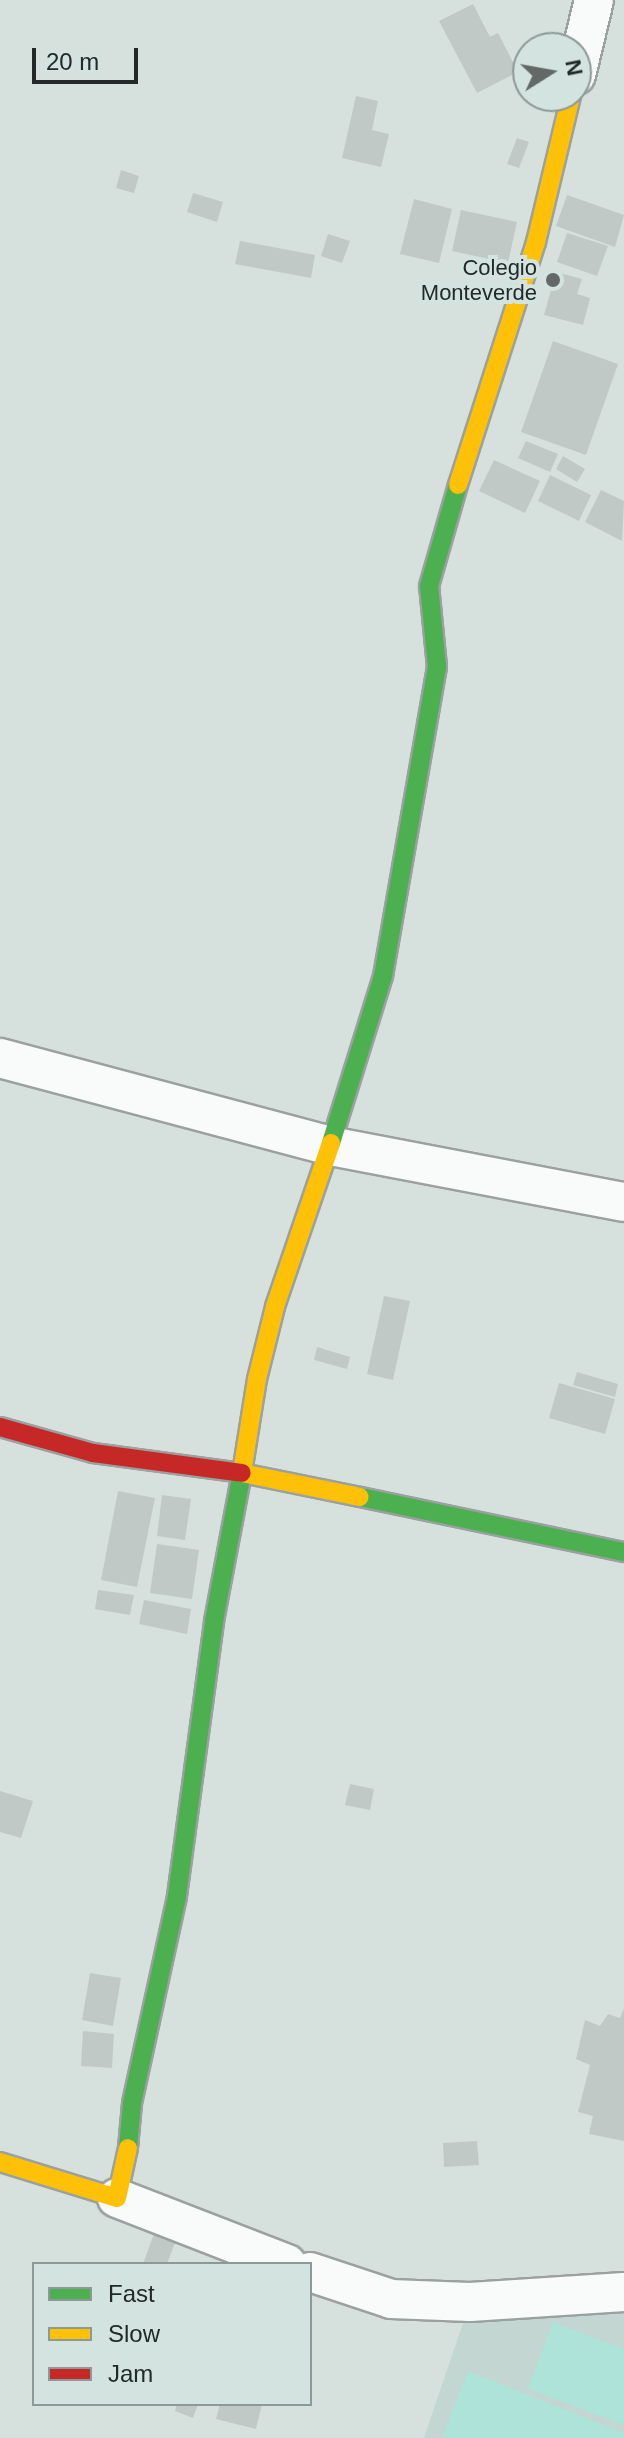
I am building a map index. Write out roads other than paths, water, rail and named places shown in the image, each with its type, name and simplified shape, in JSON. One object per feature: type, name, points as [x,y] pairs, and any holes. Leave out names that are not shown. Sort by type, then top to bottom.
[{"type":"street","points":[[586,32],[594,0]]},
{"type":"street","points":[[117,2198],[127,2166],[132,2103],[177,1896],[214,1621],[257,1379],[275,1307],[330,1146],[385,961],[437,667],[429,586],[477,418],[536,242],[567,112]]},
{"type":"street","points":[[0,1058],[330,1146],[624,1202]]},
{"type":"street","points":[[0,1427],[93,1453],[242,1473],[624,1552]]},
{"type":"street","points":[[0,2162],[117,2198],[282,2262]]},
{"type":"street","points":[[312,2273],[391,2299],[470,2302],[624,2292]]},
{"type":"place","name":"Colegio Monteverde","points":[[553,280]]}]
